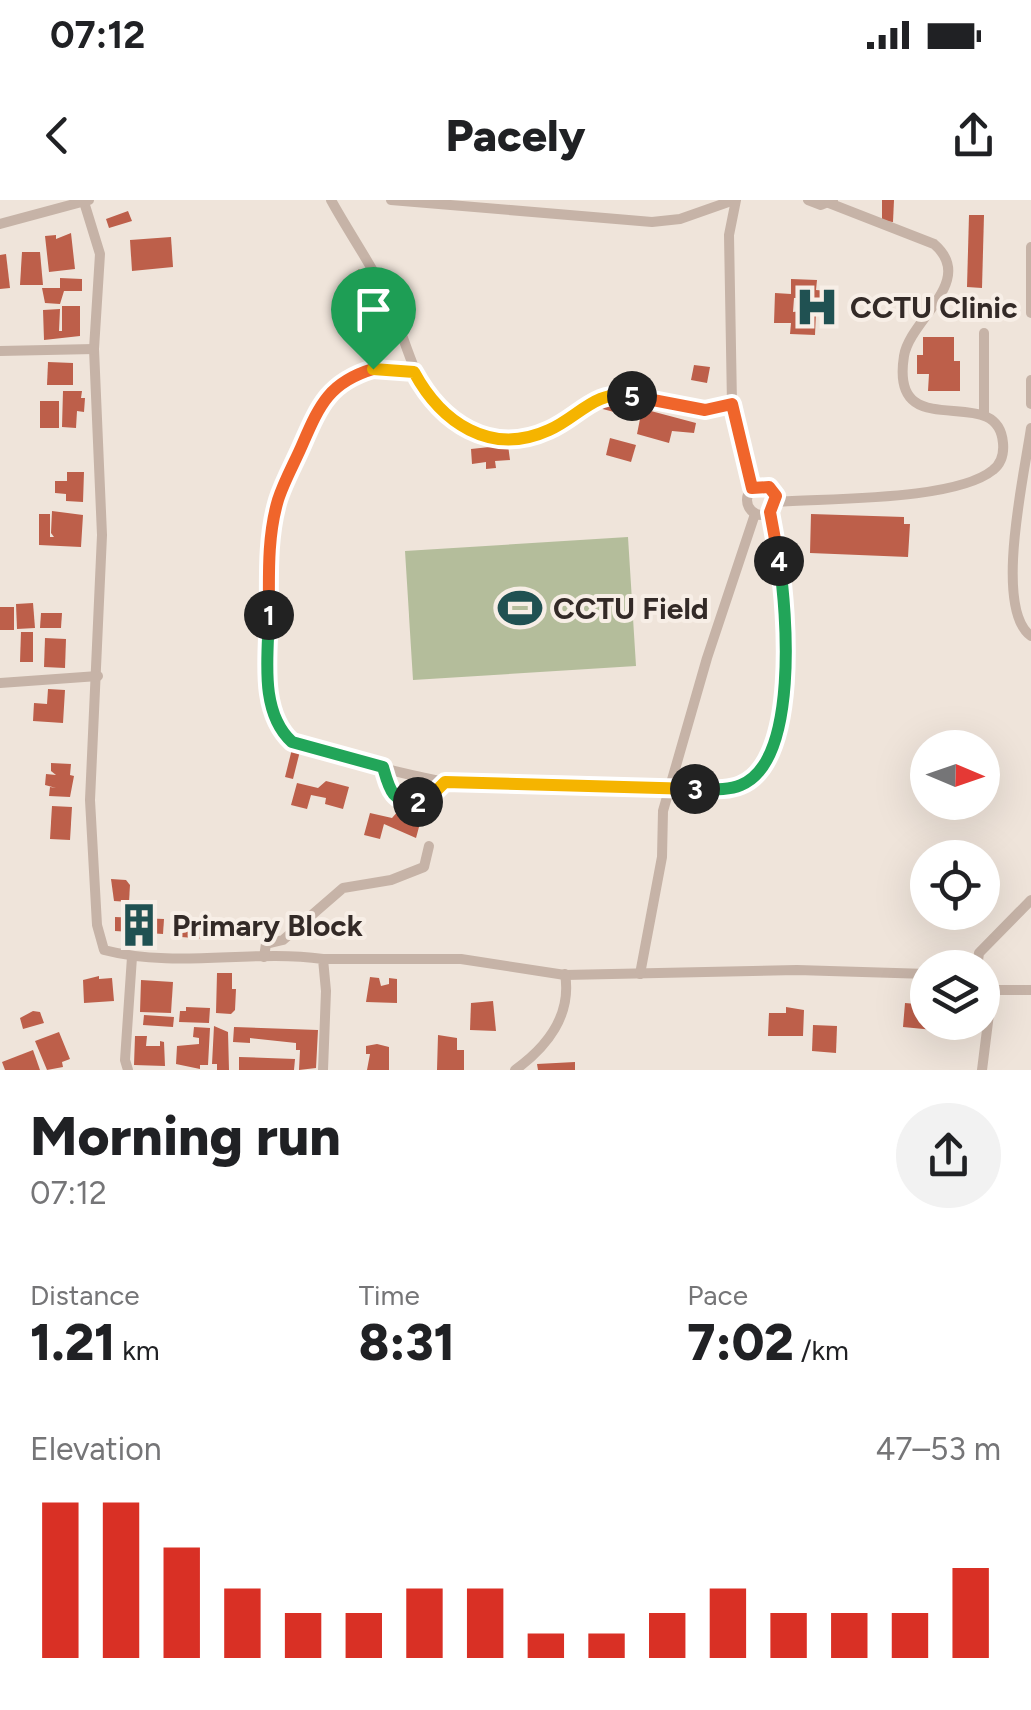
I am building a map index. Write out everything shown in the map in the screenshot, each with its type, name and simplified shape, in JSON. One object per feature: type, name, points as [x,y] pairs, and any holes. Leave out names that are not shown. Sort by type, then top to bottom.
[{"type":"street","points":[[330,200],[383,288],[414,372],[430,403],[462,428],[518,440],[549,430],[597,398],[612,394],[705,410],[732,404]]},
{"type":"street","points":[[391,200],[652,222],[680,219],[735,200],[729,235],[732,404],[752,488],[746,502],[755,514]]},
{"type":"street","points":[[755,514],[774,507],[903,494],[976,481],[996,469],[1004,450],[1002,429],[996,419],[984,414],[925,409],[906,391],[906,346],[939,299],[948,264],[934,244],[859,206],[831,201],[821,205],[808,200]]},
{"type":"street","points":[[0,224],[87,201],[100,254],[94,349],[102,535],[90,800],[97,924],[104,950],[132,957],[225,960],[288,954],[323,960],[461,959],[565,974],[797,970],[910,973]]},
{"type":"street","points":[[1031,248],[1031,313]]},
{"type":"street","points":[[984,333],[984,414]]},
{"type":"street","points":[[0,352],[94,349]]},
{"type":"street","points":[[414,372],[373,369],[348,376],[330,392],[314,417],[278,499],[270,550],[268,665],[275,721],[292,742],[445,782],[669,790],[742,784],[766,762],[780,728],[785,608],[769,487],[752,488]]},
{"type":"street","points":[[1031,380],[1031,404]]},
{"type":"street","points":[[1031,428],[1012,568],[1018,620],[1031,636]]},
{"type":"street","points":[[640,974],[662,857],[660,828],[669,790],[755,514]]},
{"type":"street","points":[[0,683],[98,676]]},
{"type":"street","points":[[383,767],[390,793],[400,800],[427,800],[445,782]]},
{"type":"street","points":[[264,957],[266,944],[283,940],[343,888],[391,880],[424,867],[428,846]]},
{"type":"street","points":[[981,950],[1031,900]]},
{"type":"street","points":[[128,1070],[125,1060],[132,957]]},
{"type":"street","points":[[323,960],[324,1070]]},
{"type":"street","points":[[515,1070],[558,1025],[568,999],[565,974]]},
{"type":"street","points":[[1000,989],[1031,990]]},
{"type":"street","points":[[982,1070],[984,1040]]},
{"type":"green space","name":"CCTU Field","points":[[628,537],[636,666],[413,680],[405,551]]},
{"type":"building","points":[[882,200],[894,200],[893,222],[882,221]]},
{"type":"building","points":[[128,211],[132,221],[109,228],[106,219]]},
{"type":"building","points":[[969,215],[984,215],[982,288],[967,287]]},
{"type":"building","points":[[71,233],[75,269],[49,272],[45,236],[56,235],[56,239]]},
{"type":"building","points":[[171,237],[173,267],[132,271],[130,240]]},
{"type":"building","points":[[22,252],[40,252],[43,285],[20,285]]},
{"type":"building","points":[[6,254],[10,288],[0,289],[0,255]]},
{"type":"building","points":[[359,269],[384,302],[377,309],[360,289],[354,294],[361,302],[355,307],[340,291]]},
{"type":"building","points":[[60,278],[82,279],[82,291],[64,291],[60,304],[45,303],[42,288],[60,288]]},
{"type":"building","points":[[791,279],[817,280],[816,290],[829,291],[829,312],[816,312],[815,335],[790,334],[791,323],[774,323],[775,293],[791,294]],"holes":[[[794,298],[811,298],[810,310],[793,312]]]},
{"type":"building","points":[[62,306],[80,306],[80,336],[44,340],[43,310],[60,309],[62,331]]},
{"type":"building","points":[[923,337],[954,337],[954,361],[960,361],[960,391],[928,391],[929,374],[917,374],[917,355],[923,355]]},
{"type":"building","points":[[48,362],[73,363],[73,385],[47,385]]},
{"type":"building","points":[[694,365],[710,367],[707,383],[691,380]]},
{"type":"building","points":[[63,391],[82,391],[81,398],[85,398],[84,412],[77,411],[76,428],[62,427]]},
{"type":"building","points":[[602,398],[696,423],[694,433],[672,431],[669,443],[637,434],[640,419],[599,408]]},
{"type":"building","points":[[40,401],[59,401],[59,428],[40,428]]},
{"type":"building","points":[[610,438],[636,445],[631,462],[606,455]]},
{"type":"building","points":[[508,445],[510,460],[495,461],[496,468],[486,469],[486,462],[472,464],[471,449]]},
{"type":"building","points":[[67,472],[84,472],[83,502],[66,501],[66,494],[55,493],[55,481],[67,481]]},
{"type":"building","points":[[52,511],[83,515],[81,547],[39,545],[39,514],[50,514],[50,537],[54,537]]},
{"type":"building","points":[[811,514],[904,517],[904,524],[910,524],[908,557],[810,553]]},
{"type":"building","points":[[33,603],[35,628],[17,629],[16,604]]},
{"type":"building","points":[[0,607],[14,607],[14,630],[0,630]]},
{"type":"building","points":[[41,613],[62,613],[61,628],[40,628]]},
{"type":"building","points":[[21,632],[33,632],[33,662],[20,662]]},
{"type":"building","points":[[45,638],[66,639],[65,668],[44,667]]},
{"type":"building","points":[[48,689],[65,690],[63,723],[33,721],[34,703],[47,704]]},
{"type":"building","points":[[293,745],[301,747],[293,779],[285,777]]},
{"type":"building","points":[[51,763],[71,764],[70,775],[74,776],[70,797],[49,796],[50,787],[56,788],[45,785],[46,774],[56,775],[51,771]]},
{"type":"building","points":[[326,781],[349,787],[343,809],[325,804],[326,798],[311,795],[307,809],[291,805],[297,783],[318,788]]},
{"type":"building","points":[[52,806],[72,807],[70,840],[50,839]]},
{"type":"building","points":[[399,810],[422,816],[416,838],[384,824],[380,839],[364,835],[370,813],[392,818]]},
{"type":"building","points":[[111,879],[126,880],[130,885],[129,902],[114,901]]},
{"type":"building","name":"Primary Block","points":[[115,917],[164,919],[163,934],[115,931]]},
{"type":"building","points":[[182,920],[209,922],[208,939],[181,937]]},
{"type":"building","points":[[217,973],[232,973],[232,989],[236,989],[235,1010],[231,1014],[216,1013]]},
{"type":"building","points":[[370,977],[379,978],[381,986],[389,984],[389,978],[397,979],[397,1003],[366,1002]]},
{"type":"building","points":[[112,978],[114,1001],[84,1003],[83,980]]},
{"type":"building","points":[[141,980],[173,982],[171,1013],[140,1012]]},
{"type":"building","points":[[493,1001],[496,1031],[470,1030],[471,1003]]},
{"type":"building","points":[[905,1003],[910,1003],[910,1028],[903,1027]]},
{"type":"building","points":[[186,1007],[210,1008],[209,1023],[179,1022],[180,1011],[186,1011]]},
{"type":"building","points":[[786,1007],[804,1010],[803,1036],[768,1036],[769,1013],[786,1013]]},
{"type":"building","points":[[40,1012],[44,1023],[23,1029],[20,1018]]},
{"type":"building","points":[[144,1015],[174,1017],[173,1027],[143,1025]]},
{"type":"building","points":[[813,1025],[837,1026],[836,1053],[812,1051]]},
{"type":"building","points":[[214,1026],[228,1032],[229,1070],[217,1070],[217,1064],[212,1064]]},
{"type":"building","points":[[194,1027],[210,1028],[208,1065],[200,1065],[200,1069],[176,1064],[177,1046],[199,1044],[199,1038],[193,1037]]},
{"type":"building","points":[[234,1027],[318,1030],[316,1068],[299,1070],[300,1050],[296,1050],[296,1043],[250,1038],[250,1043],[233,1042]]},
{"type":"building","points":[[59,1032],[70,1059],[62,1062],[63,1067],[47,1070],[35,1041]]},
{"type":"building","points":[[438,1035],[457,1038],[457,1050],[464,1050],[464,1070],[437,1070]]},
{"type":"building","points":[[135,1036],[147,1036],[146,1046],[160,1046],[160,1041],[164,1042],[165,1066],[134,1065]]},
{"type":"building","points":[[366,1046],[389,1047],[389,1070],[367,1070],[370,1054],[366,1054]]},
{"type":"building","points":[[33,1050],[40,1070],[5,1070],[2,1062]]},
{"type":"building","points":[[239,1057],[295,1059],[294,1070],[239,1070]]},
{"type":"building","points":[[575,1062],[575,1070],[538,1070],[537,1064]]},
{"type":"place","name":"CCTU Clinic","points":[[817,307]]},
{"type":"place","name":"CCTU Field","points":[[520,608]]},
{"type":"place","name":"Primary Block","points":[[139,925]]},
{"type":"route","points":[[373,369],[414,372],[430,403],[462,428],[518,440],[549,430],[597,398],[612,394],[705,410],[732,404],[752,488],[764,485],[774,490],[776,496],[776,506],[770,512],[785,608],[780,728],[775,747],[754,776],[727,788],[669,790],[445,782],[427,800],[411,803],[390,793],[383,767],[292,742],[282,733],[275,721],[268,665],[270,550],[278,499],[314,417],[330,392],[348,376],[373,369]]}]
